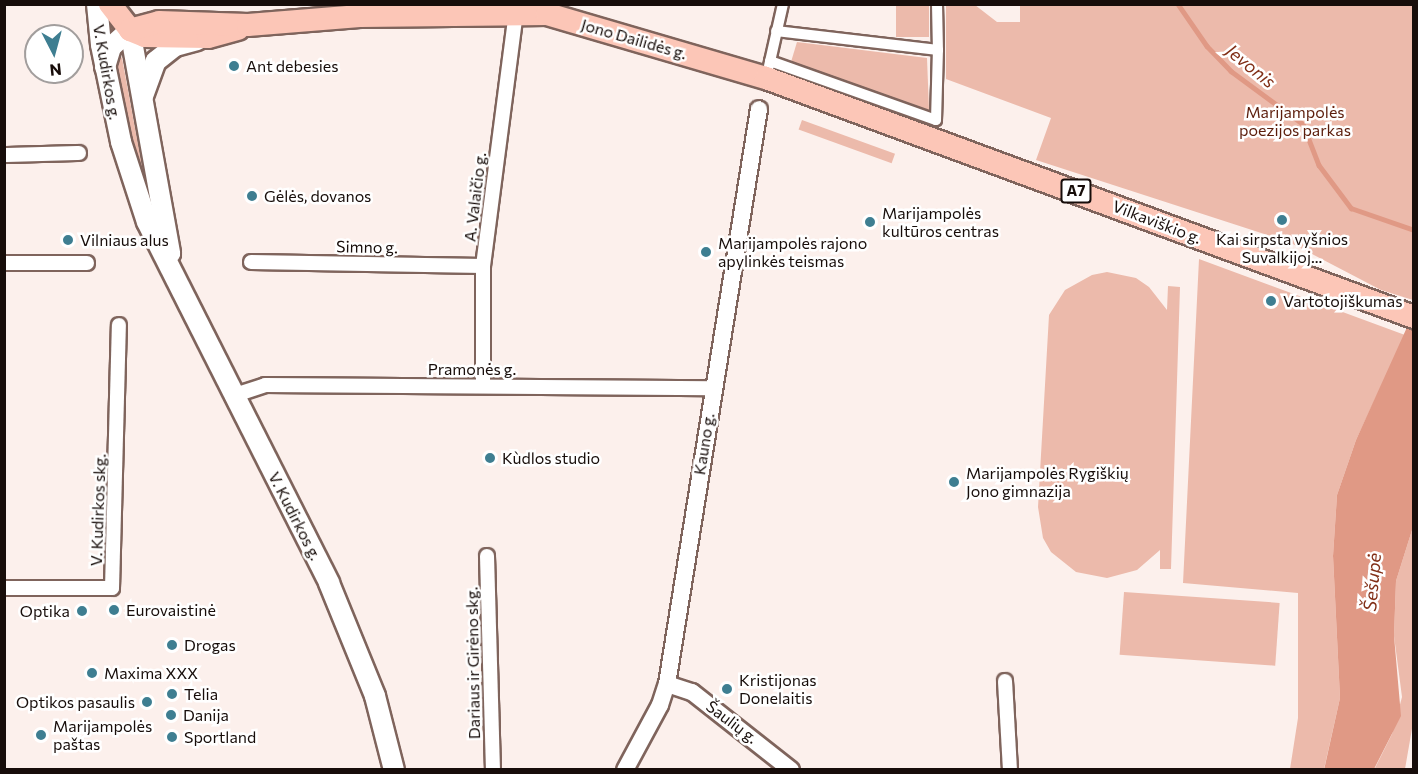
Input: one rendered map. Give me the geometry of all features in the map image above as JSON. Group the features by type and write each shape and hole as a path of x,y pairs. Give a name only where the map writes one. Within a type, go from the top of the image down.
{"highway":[{"path":"110,4 130,30"},
{"path":"129,4 130,30"},
{"path":"164,4 207,29"},
{"name":"Jono Dailidės g.","path":"207,29 360,16 547,14 768,68"},
{"path":"130,30 159,22 207,29"},
{"name":"Vilkaviškio g.","path":"768,68 1413,317"}],"main road":[{"name":"V. Kudirkos g.","path":"97,4 105,67 134,186 147,222 232,396 329,583 375,696 394,770"},
{"path":"142,99 156,61 175,46 207,29"},
{"name":"V. Kudirkos g.","path":"130,30 173,272"},
{"path":"105,67 111,48 130,30"}],"street":[{"path":"783,4 768,68 936,120 937,4"},
{"name":"A. Valaičio g.","path":"483,386 483,266 516,13"},
{"path":"776,31 938,50"},
{"name":"Kauno g.","path":"625,770 660,705 667,684 759,109"},
{"path":"4,155 79,153"},
{"name":"Simno g.","path":"251,262 483,266"},
{"path":"4,263 87,263"},
{"name":"V. Kudirkos skg.","path":"4,588 112,588 119,325"},
{"name":"Pramonės g.","path":"232,396 265,385 713,388"},
{"name":"Dariaus ir Girėno skg.","path":"487,556 493,770"},
{"path":"1005,681 1010,770"},
{"name":"Šaulių g.","path":"667,684 692,692 791,770"}],"green space":[{"name":"Marijampolės poezijos parkas","path":"1020,4 1413,5 1413,300 1381,290 1289,242 1036,160 1051,118 946,79 946,5 975,5 997,22 1020,22"},
{"path":"896,5 929,5 929,37 896,37"},
{"path":"797,42 927,58 929,110 791,62"},
{"path":"119,55 122,58 143,171 139,171 136,161 115,57"},
{"path":"802,120 895,154 892,163 799,129"},
{"path":"1199,259 1405,335 1356,440 1337,495 1333,556 1340,698 1324,769 1290,769 1298,718 1298,593 1183,583"},
{"path":"1107,272 1136,278 1149,287 1167,310 1168,286 1180,287 1171,569 1160,569 1160,550 1137,570 1107,578 1076,572 1051,552 1043,538 1038,507 1049,315 1065,290 1092,275"},
{"path":"1413,527 1413,723 1405,769 1374,770 1392,734 1402,697 1394,636 1396,581"},
{"path":"1124,592 1280,603 1275,666 1120,655"}],"water":[{"name":"Šešupė","path":"1413,314 1413,527 1396,581 1394,636 1401,716 1374,769 1324,770 1340,698 1333,556 1337,495 1356,440"}],"waterway":[{"name":"Jevonis","path":"1178,4 1207,46 1231,71 1303,124 1319,165 1351,208 1414,230"}],"place":[{"name":"Ant debesies","path":"234,66"},
{"name":"Gėlės, dovanos","path":"252,196"},
{"name":"Kai sirpsta vyšnios Suvalkijoj...","path":"1282,220"},
{"name":"Marijampolės kultūros centras","path":"870,222"},
{"name":"Vilniaus alus","path":"68,240"},
{"name":"Marijampolės rajono apylinkės teismas","path":"706,252"},
{"name":"Vartotojiškumas","path":"1271,301"},
{"name":"Kùdlos studio","path":"490,458"},
{"name":"Marijampolės Rygiškių Jono gimnazija","path":"954,482"},
{"name":"Eurovaistinė","path":"114,610"},
{"name":"Optika","path":"82,611"},
{"name":"Drogas","path":"172,645"},
{"name":"Maxima XXX","path":"92,673"},
{"name":"Kristijonas Donelaitis","path":"727,689"},
{"name":"Telia","path":"172,694"},
{"name":"Optikos pasaulis","path":"147,702"},
{"name":"Danija","path":"171,715"},
{"name":"Marijampolės paštas","path":"41,735"},
{"name":"Sportland","path":"172,737"}]}
